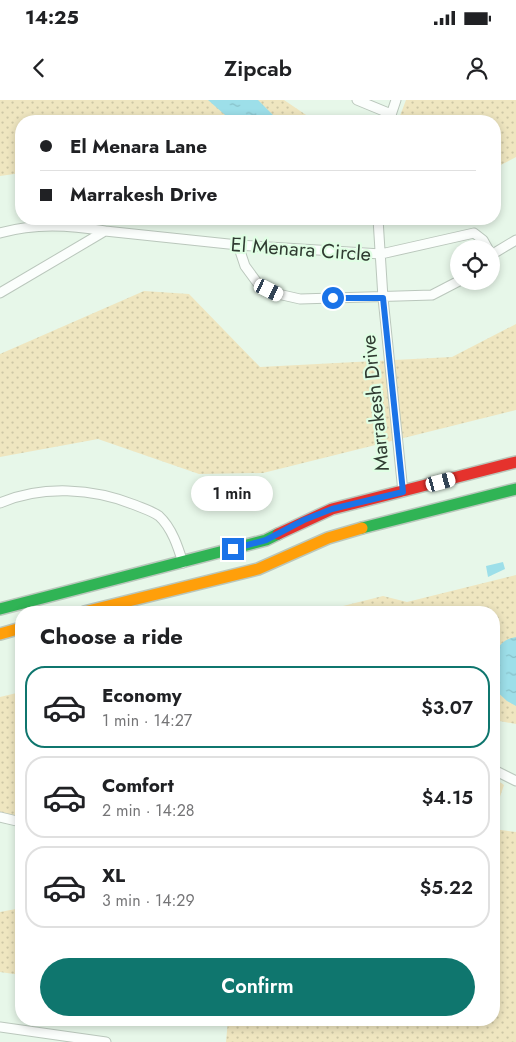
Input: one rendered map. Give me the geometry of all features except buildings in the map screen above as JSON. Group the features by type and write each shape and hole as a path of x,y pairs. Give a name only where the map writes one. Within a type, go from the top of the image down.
{"street":[{"path":"357,100 384,115"},
{"path":"391,115 396,100"},
{"name":"El Menara Circle","path":"0,233 19,228 68,225 105,231 238,245 381,254 474,233 483,240"},
{"name":"Marrakesh Drive","path":"0,609 184,563 266,540 304,520 332,509 403,492 383,298 379,225"},
{"path":"0,293 105,231"},
{"path":"500,249 516,240"},
{"path":"238,245 245,266 260,285 278,294 300,299 383,298 432,295 450,286"},
{"path":"403,492 516,462"},
{"path":"108,606 277,564 314,543 339,534 516,489"},
{"path":"0,503 28,495 54,492 84,491 116,497 157,515 176,542 184,563"},
{"path":"0,634 15,630"},
{"path":"500,773 516,781"},
{"path":"0,817 15,821"},
{"path":"0,1027 106,1042"}],"shaded area":[{"path":"0,100 284,100 306,115 15,115 15,174 0,176"},
{"path":"406,100 516,100 516,157 501,165 501,115 400,115"},
{"path":"144,291 189,294 260,367 452,357 516,324 516,410 263,473 199,474 98,439 0,457 0,354"},
{"path":"516,575 516,724 500,721 500,606 343,606 383,596 407,602"},
{"path":"15,693 15,817 0,814 0,697"},
{"path":"500,782 504,785 500,797"},
{"path":"500,830 516,832 516,1042 226,1042 227,1026 500,1026"},
{"path":"15,909 15,974 0,972 0,912"}],"water":[{"path":"208,100 258,100 273,115 225,115"},
{"path":"503,562 505,569 488,577 486,566"},
{"path":"516,637 516,706 500,695 500,646 507,640"}],"traffic: fast":[{"path":"362,528 516,489"},
{"path":"0,609 266,540 278,534"}],"traffic: slow":[{"path":"108,606 258,569 328,538 362,528"},
{"path":"0,634 15,630"}],"traffic: jam":[{"path":"278,534 332,509 516,462"}],"route":[{"path":"233,549 266,540 304,520 332,509 403,492 383,298 333,298"}]}
